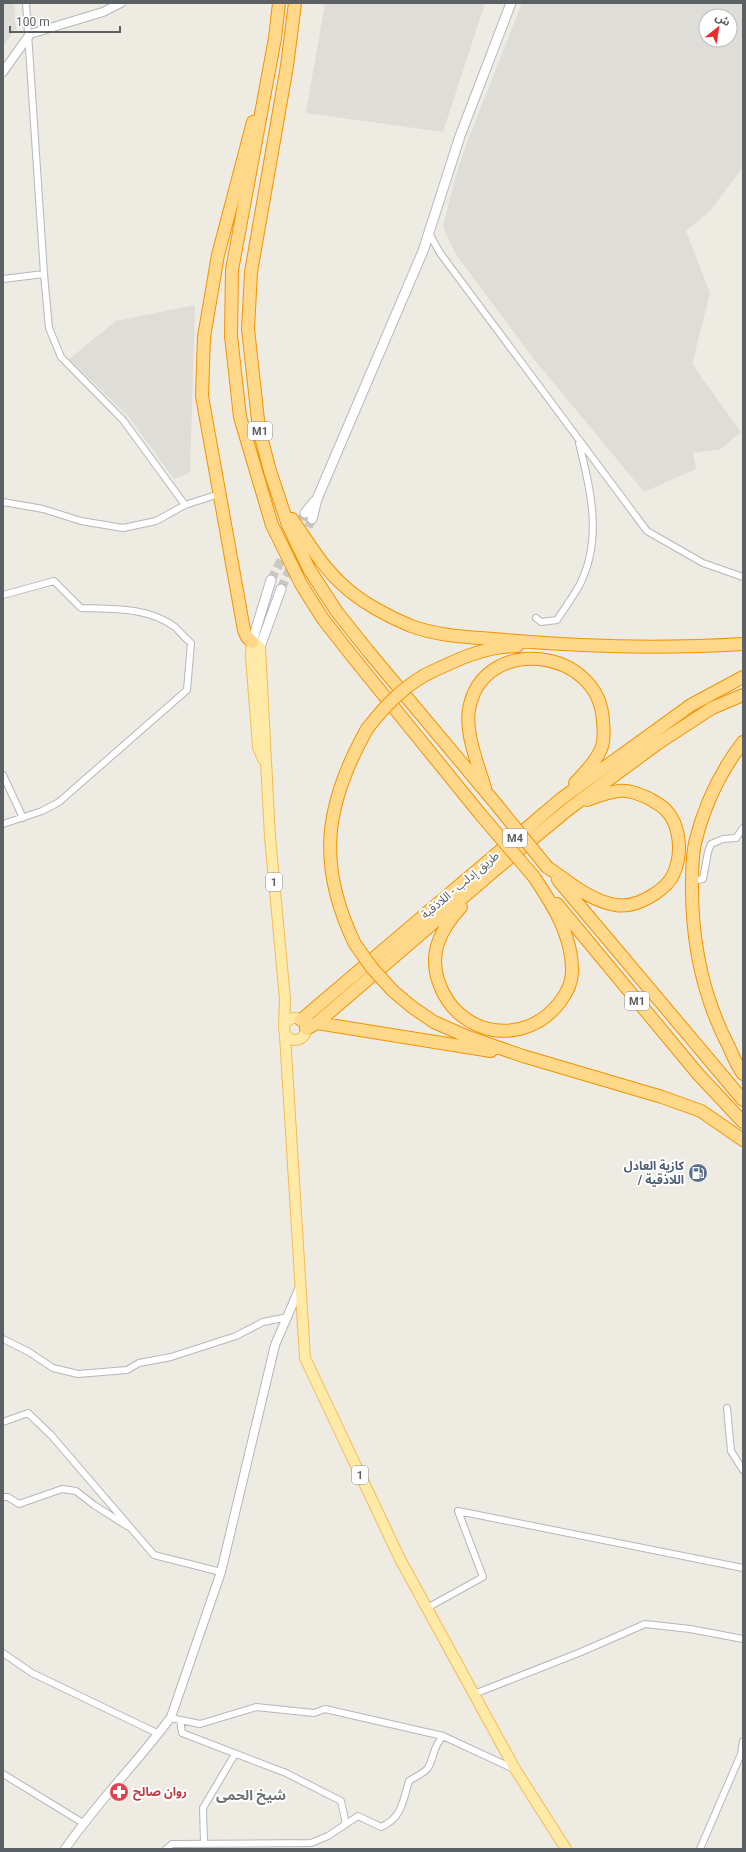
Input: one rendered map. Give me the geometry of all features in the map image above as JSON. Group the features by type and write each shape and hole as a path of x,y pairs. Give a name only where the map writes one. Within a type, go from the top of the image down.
{"highway":[{"name":"M1","path":"279,3 275,38 232,270 231,336 240,417 272,525 301,584 323,618 347,650 481,815 698,1074 743,1122"},
{"name":"M1","path":"295,3 287,66 251,272 248,329 259,429 270,471 283,505 288,525 309,569 337,612 743,1100"},
{"path":"256,644 247,637 244,630 202,396 204,337 218,255 275,38"},
{"path":"283,505 315,553 344,586 379,611 412,626 437,633 566,645"},
{"path":"743,644 661,647 566,645 513,646 489,650 464,657 425,675 394,697 367,728 352,756 341,784 334,808 330,838 330,866 336,898 355,944 372,968 393,991 412,1007 434,1022 468,1037 523,1056 662,1097 701,1111 743,1140"},
{"path":"487,793 474,752 469,728 469,709 477,688 488,674 504,664 523,659 541,658 558,662 576,672 587,682 598,698 603,714 604,732 601,749 594,761 561,799"},
{"name":"طريق إدلب - اللاذقية","path":"301,1027 561,799 691,705 743,677"},
{"name":"طريق إدلب - اللاذقية","path":"301,1027 317,1023 494,870 570,808 657,744 712,708 743,695"},
{"path":"743,742 728,761 714,788 703,816 695,844 692,881 694,935 700,968 721,1032 743,1074"},
{"path":"547,866 599,900 617,905 635,904 648,899 663,888 674,874 679,854 680,839 674,822 666,810 657,803 638,793 620,791 602,794 570,808"},
{"path":"494,870 443,929 435,951 435,966 443,996 458,1014 475,1025 495,1031 516,1031 535,1024 552,1012 565,995 572,974 571,950 563,927 547,896 534,877"},
{"path":"317,1023 523,1056"}],"main road":[{"path":"308,516 317,499 423,251 460,136 510,3"},
{"path":"256,644 271,580"},
{"path":"256,644 281,589"},
{"name":"1","path":"256,644 251,656 258,747 265,765 285,999 284,1031 288,1061 305,1358 400,1559 514,1769 566,1849"},
{"name":"1","path":"285,999 301,1027"},
{"path":"288,1020 301,1027 293,1041 284,1031 288,1020"},
{"path":"288,1061 301,1027"}],"street":[{"path":"26,3 30,34 44,274 49,328 61,357 123,420 185,505"},
{"path":"3,72 30,34 103,12 121,3"},
{"path":"429,233 440,253 646,531 703,563 743,577"},
{"path":"3,279 44,274"},
{"path":"536,618 541,622 557,620 579,586 588,564 594,533 590,485 579,440"},
{"path":"3,502 43,509 81,521 123,528 156,521 185,505 219,494"},
{"path":"3,595 54,581 81,608 133,610 157,617 174,627 191,643 187,690 60,802 23,818 3,824"},
{"path":"3,775 23,818"},
{"path":"692,881 703,879 711,844 723,839 736,838 743,828"},
{"path":"65,1849 83,1823 171,1718 221,1572 275,1345 300,1287"},
{"path":"3,1339 28,1352 53,1368 78,1374 127,1370 139,1363 171,1357 236,1336 263,1322 288,1317"},
{"path":"727,1408 731,1451 743,1470"},
{"path":"3,1422 28,1413 51,1435 154,1555 221,1572"},
{"path":"3,1497 19,1504 62,1489 76,1491 94,1505 134,1530"},
{"path":"427,1608 482,1577 458,1511 743,1568"},
{"path":"474,1694 581,1652 645,1624 690,1629 743,1639"},
{"path":"3,1653 32,1674 159,1734"},
{"path":"171,1718 200,1724 256,1706 314,1713 324,1709 443,1736 514,1769"},
{"path":"180,1720 182,1733 286,1773 341,1801 346,1824"},
{"path":"168,1849 172,1844 312,1843 328,1836 358,1816 381,1827 388,1824 397,1816 409,1781 427,1769 436,1744 443,1736"},
{"path":"700,1849 741,1754 743,1741"},
{"path":"204,1843 203,1808 236,1754"},
{"path":"3,1774 83,1823"}],"shaded area":[{"path":"3,3 14,3 16,28 3,47"},
{"path":"325,3 485,3 443,132 306,113"},
{"path":"522,3 743,3 743,167 710,211 686,231 710,293 692,364 741,432 721,449 693,453 696,469 644,492 532,357 455,253 443,227 455,178 466,145"},
{"path":"195,305 190,473 174,479 128,416 69,359 116,321"}],"tunnel":[{"path":"271,580 305,513"},
{"path":"281,589 312,519"}],"place":[{"name":"كازية العادل / اللاذقية","path":"698,1173"},
{"name":"روان صالح","path":"119,1792"}],"district":[{"name":"شيخ الحمى","path":"251,1795"}]}
